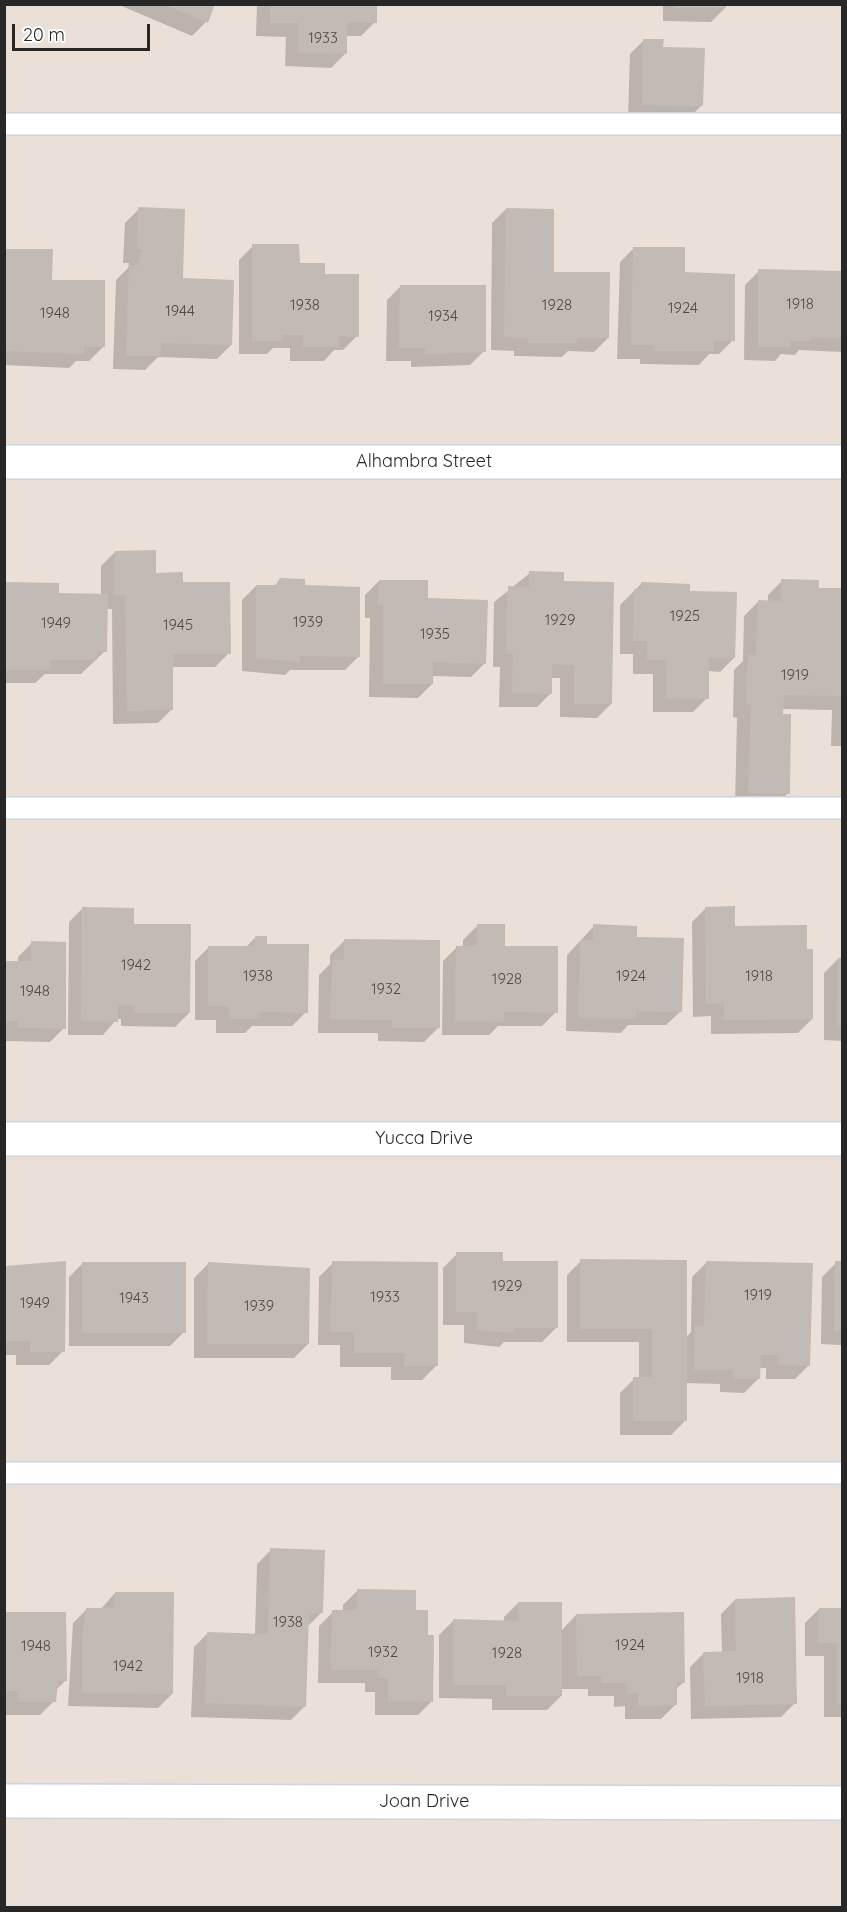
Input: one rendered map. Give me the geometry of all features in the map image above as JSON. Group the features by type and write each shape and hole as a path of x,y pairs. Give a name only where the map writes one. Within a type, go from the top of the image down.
{"street":[{"name":"Alhambra Street","path":"4,462 843,462"},
{"name":"Yucca Drive","path":"4,1140 843,1138"},
{"name":"Joan Drive","path":"4,1802 843,1803"}],"lane":[{"path":"4,124 843,124"},
{"path":"4,808 843,808"},
{"path":"4,1473 843,1473"}],"building":[{"path":"164,4 215,4 208,23"},
{"path":"270,4 377,4 377,23 347,22 347,54 299,53 299,23 270,23"},
{"path":"676,4 726,4 726,8 676,8"},
{"path":"643,39 664,39 663,47 705,48 703,106 642,105"},
{"path":"138,207 185,209 183,278 234,280 232,345 161,343 160,356 126,356 129,265 138,265 142,249 137,249"},
{"path":"506,208 554,209 554,272 610,272 609,338 577,338 577,343 528,343 528,338 504,337"},
{"path":"252,244 299,244 300,263 325,263 325,274 359,274 359,337 339,336 339,347 303,347 303,335 283,335 283,341 252,341"},
{"path":"633,247 685,247 685,272 735,274 735,341 714,341 714,351 654,351 654,345 631,345"},
{"path":"4,249 53,249 52,280 105,280 105,347 84,347 84,354 4,351"},
{"path":"758,269 842,271 842,338 811,337 810,341 790,341 790,347 758,347"},
{"path":"400,285 486,285 486,352 425,354 425,348 399,348"},
{"path":"156,550 156,573 183,572 183,582 230,582 231,654 173,654 173,710 127,711 125,595 115,595 115,551"},
{"path":"529,571 564,572 564,581 614,582 612,704 574,704 574,665 552,664 552,694 512,693 513,654 506,654 508,586 529,587"},
{"path":"280,578 305,579 305,585 360,587 360,657 300,656 300,662 256,658 256,585 276,585"},
{"path":"781,579 819,580 819,588 842,588 842,696 784,695 783,714 791,714 790,794 748,793 751,704 746,704 748,655 756,655 758,600 781,601"},
{"path":"379,580 428,580 428,598 488,600 486,664 433,662 433,684 383,684 383,605 378,605"},
{"path":"5,582 59,583 59,593 108,594 107,652 98,652 97,660 51,660 50,670 5,670"},
{"path":"641,582 690,584 690,591 737,592 735,658 709,658 709,699 666,698 667,660 647,660 647,641 633,641 634,589 641,589"},
{"path":"735,906 735,926 807,925 807,949 813,949 813,1019 724,1020 724,1003 706,1004 705,907"},
{"path":"82,907 134,908 134,924 191,924 190,1013 134,1013 134,1006 118,1005 118,1022 81,1021"},
{"path":"477,924 505,924 505,946 558,946 558,1013 504,1012 504,1022 455,1021 456,946 477,946"},
{"path":"593,924 637,926 637,937 684,938 682,1012 636,1011 636,1019 579,1018 580,940 593,940"},
{"path":"255,936 267,936 267,944 309,944 308,1013 260,1012 260,1019 229,1019 229,1006 208,1006 208,946 255,946"},
{"path":"344,939 440,940 440,1028 392,1028 392,1020 331,1019 332,960 344,960"},
{"path":"31,941 66,942 66,1029 18,1028 18,1021 4,1021 4,961 31,961"},
{"path":"838,958 842,958 842,1027 837,1027"},
{"path":"456,1252 503,1252 503,1261 558,1261 558,1328 514,1328 514,1333 477,1330 477,1312 456,1312"},
{"path":"580,1259 687,1260 687,1421 633,1421 633,1377 652,1377 652,1329 580,1329"},
{"path":"66,1261 65,1352 30,1352 30,1341 5,1341 5,1266"},
{"path":"332,1261 438,1262 438,1366 404,1366 405,1353 354,1353 354,1332 331,1332"},
{"path":"706,1261 813,1263 810,1366 779,1365 779,1355 761,1355 760,1379 733,1379 733,1370 694,1370 695,1326 704,1326"},
{"path":"835,1261 842,1261 842,1331 834,1331"},
{"path":"82,1262 186,1262 186,1333 82,1333"},
{"path":"208,1262 310,1268 309,1344 207,1344"},
{"path":"270,1548 325,1550 323,1613 309,1613 306,1707 205,1703 207,1632 268,1634"},
{"path":"357,1589 416,1590 416,1610 428,1610 428,1635 434,1635 433,1702 388,1701 388,1678 378,1678 378,1670 331,1670 332,1610 357,1610"},
{"path":"115,1592 174,1592 173,1694 82,1693 82,1639 86,1608 115,1608"},
{"path":"795,1597 797,1704 705,1706 703,1652 736,1651 735,1599"},
{"path":"518,1602 562,1602 562,1696 506,1696 506,1685 453,1685 453,1619 518,1621"},
{"path":"819,1608 842,1608 842,1704 837,1704 837,1643 819,1643"},
{"path":"4,1612 66,1612 67,1681 58,1681 56,1702 18,1702 18,1691 5,1691"},
{"path":"684,1612 685,1683 677,1683 677,1705 638,1706 638,1693 627,1694 627,1683 601,1683 601,1676 577,1676 576,1614"}]}
